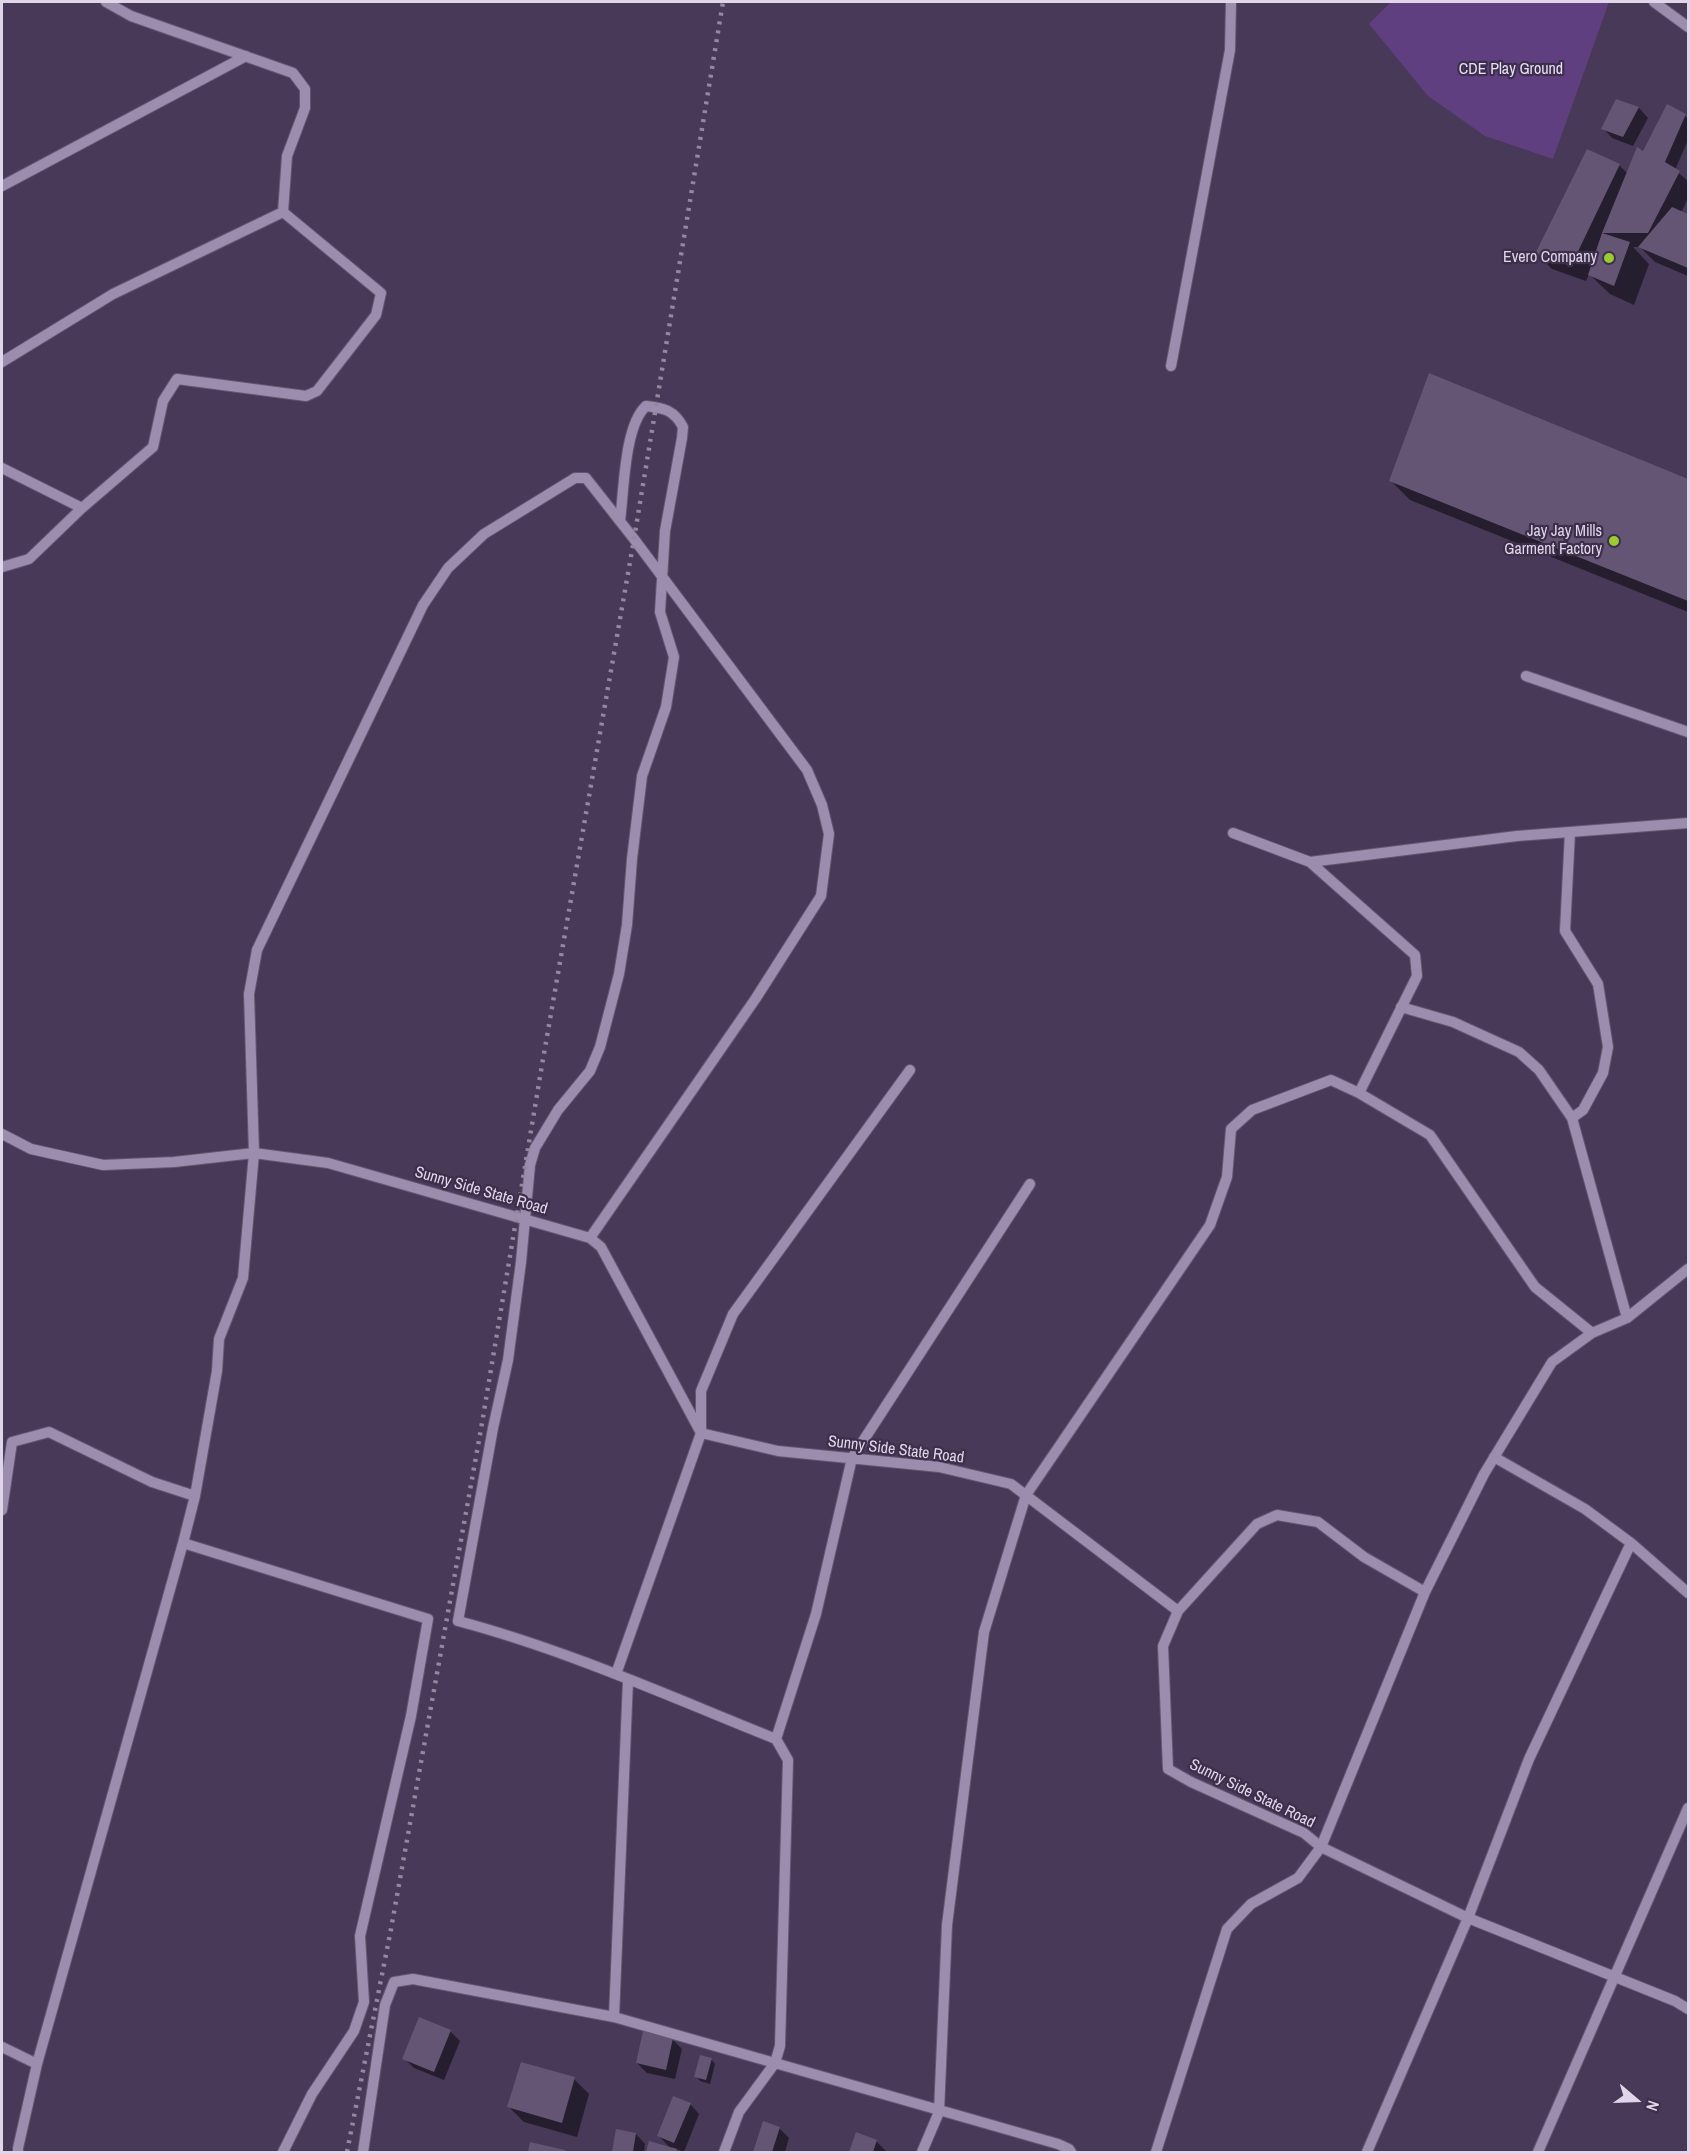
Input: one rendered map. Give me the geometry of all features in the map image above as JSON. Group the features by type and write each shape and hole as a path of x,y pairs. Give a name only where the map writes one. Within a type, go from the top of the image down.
{"street":[{"path":"106,2 131,16 293,73 305,89 305,108 287,156 283,212"},
{"path":"1171,366 1230,50 1231,2"},
{"path":"1654,2 1689,27"},
{"path":"2,186 246,56"},
{"path":"2,363 113,294 283,212"},
{"path":"2,567 29,559 82,508 153,447 163,401 177,379 306,396 317,391 376,315 381,293 283,212"},
{"path":"620,520 625,483 624,469 639,411 646,406 665,408 677,416 683,427 665,531 661,575 660,612 674,657 666,707 642,776 627,925 619,974 600,1047 590,1071 558,1110 535,1148 530,1166 521,1262 508,1359 458,1621 495,1631 616,1674 776,1738 789,1760 780,2046 775,2062 739,2112 724,2152"},
{"path":"2,468 82,508"},
{"path":"18,2152 37,2064 195,1496 217,1371 219,1339 243,1278 254,1153 249,994 257,950 423,605 448,568 484,534 575,478 586,478 620,520 807,770 822,804 829,834 821,896 756,998 590,1238 601,1247 701,1434"},
{"path":"1526,676 1689,732"},
{"path":"1310,862 1517,836 1689,823"},
{"path":"1570,832 1565,931 1598,984 1608,1047 1603,1073 1583,1110 1572,1118"},
{"path":"1233,833 1310,862 1415,955 1417,976 1359,1093"},
{"path":"1401,1007 1453,1022 1519,1052 1539,1070 1572,1118 1627,1318"},
{"path":"616,1674 701,1434 701,1390 733,1314 910,1070"},
{"path":"922,2152 939,2112 947,1925 984,1632 1026,1494 1210,1225 1227,1176 1232,1128 1252,1110 1331,1080 1359,1093 1430,1135 1535,1287 1592,1333"},
{"name":"Sunny Side State Road","path":"2,1134 31,1149 103,1165 174,1162 254,1153 328,1163 590,1238"},
{"path":"776,1738 816,1614 852,1458 1030,1184"},
{"path":"1156,2152 1227,1929 1251,1904 1298,1878 1321,1847 1425,1592 1484,1474 1551,1362 1592,1333 1627,1318 1689,1269"},
{"path":"2,1510 12,1442 49,1432 152,1482 195,1496"},
{"name":"Sunny Side State Road","path":"701,1434 778,1451 939,1467 1011,1484 1178,1611 1163,1646 1168,1769 1191,1782 1304,1833 1321,1847 1468,1918 1676,2001 1689,2009"},
{"path":"1494,1457 1585,1509 1631,1543 1689,1593"},
{"path":"1178,1611 1257,1524 1277,1515 1318,1522 1364,1557 1425,1592"},
{"path":"183,1543 428,1619 411,1716 360,1936 364,2002 354,2031 312,2094 283,2152"},
{"path":"1367,2152 1468,1918 1528,1760 1631,1543"},
{"path":"614,2017 628,1680"},
{"path":"1538,2152 1689,1808"},
{"path":"363,2152 385,2005 394,1982 413,1979 614,2017 1058,2145 1071,2152"},
{"path":"364,2002 385,2005"},
{"path":"2,2047 37,2064"}],"green space":[{"name":"CDE Play Ground","path":"1391,2 1609,2 1553,159 1485,136 1428,96 1369,24"}],"building":[{"path":"1616,99 1639,107 1623,137 1601,129"},
{"path":"1667,104 1686,114 1665,162 1680,171 1648,233 1602,233 1637,147 1643,151"},
{"path":"1587,149 1620,164 1571,266 1535,254"},
{"path":"1672,207 1688,214 1688,268 1638,247"},
{"name":"Evero Company","path":"1602,233 1630,242 1614,286 1588,275"},
{"name":"Jay Jay Mills Garment Factory","path":"1429,373 1688,479 1688,601 1389,481"},
{"path":"419,2017 451,2030 434,2072 402,2059"},
{"path":"643,2031 673,2038 666,2070 636,2063"},
{"path":"700,2055 712,2058 706,2080 694,2077"},
{"path":"521,2062 575,2077 562,2123 507,2107"},
{"path":"673,2096 691,2103 674,2143 657,2136"},
{"path":"763,2121 780,2127 772,2152 753,2152"},
{"path":"616,2129 636,2133 633,2152 612,2152"},
{"path":"856,2132 877,2140 873,2152 849,2152"},
{"path":"649,2141 677,2149 676,2152 646,2152"},
{"path":"530,2142 565,2150 565,2152 528,2152"}],"railway":[{"path":"347,2152 391,1929 481,1429 634,539 723,2"}],"place":[{"name":"Evero Company","path":"1609,258"},
{"name":"Jay Jay Mills Garment Factory","path":"1614,541"}]}
